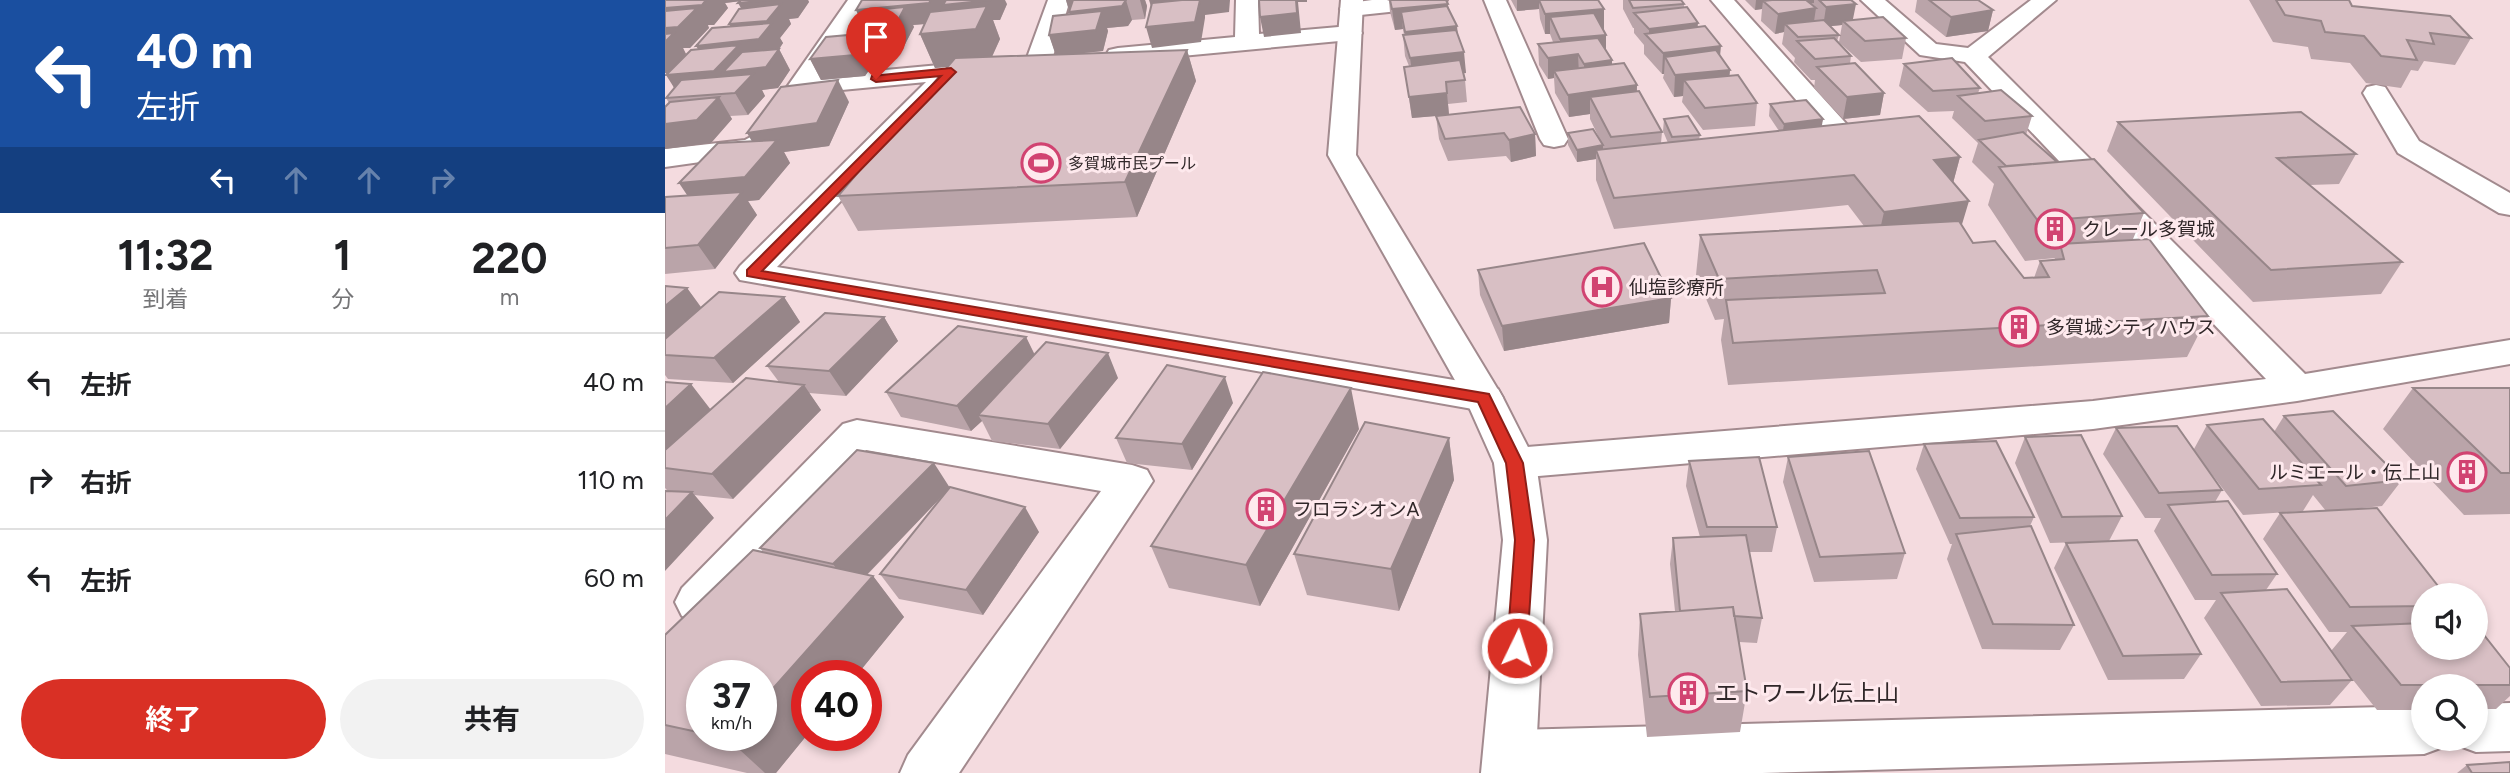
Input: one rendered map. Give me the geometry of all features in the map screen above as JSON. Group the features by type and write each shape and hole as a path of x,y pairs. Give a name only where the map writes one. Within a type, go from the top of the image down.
{"street":[{"path":"665,158 754,147 802,86 859,0"},
{"path":"1013,65 1059,0"},
{"path":"1247,0 1247,43"},
{"path":"1094,58 1247,43 1351,14 1436,0"},
{"path":"1495,0 1554,139"},
{"path":"1723,0 1842,136"},
{"path":"1872,0 1929,50 1973,56 2297,388"},
{"path":"1973,56 2045,0"},
{"path":"1351,14 1342,155 1484,397 1515,463 1525,540 1509,764 2411,730"},
{"path":"802,86 1066,60"},
{"path":"951,72 751,273 1484,397"},
{"path":"2376,93 2408,147 2510,206"},
{"path":"1515,463 2093,415 2297,388 2510,352"},
{"path":"699,602 857,435 1132,481 927,773"},
{"path":"2488,728 2510,727"}],"building":[{"path":"665,0 706,0 702,5 665,8"},
{"path":"741,0 771,0 738,3"},
{"path":"862,0 931,0 929,3 856,10"},
{"path":"946,0 991,0 943,5"},
{"path":"1073,0 1126,0 1122,6 1069,12"},
{"path":"1200,0 1195,22 1146,27 1152,3"},
{"path":"1259,0 1296,0 1297,13 1260,17"},
{"path":"1390,0 1446,0 1448,4 1392,9"},
{"path":"1539,0 1598,0 1604,9 1545,14"},
{"path":"1629,0 1681,0 1684,4 1633,8"},
{"path":"1806,0 1816,8 1778,14 1763,1"},
{"path":"1819,0 1851,0 1856,4 1826,7"},
{"path":"1929,0 1978,0 1993,10 1951,17"},
{"path":"2276,0 2349,0 2352,6 2450,16 2471,38 2430,33 2434,44 2407,40 2417,60 2381,56 2364,36 2325,32 2321,21 2285,15"},
{"path":"781,4 767,21 729,24 739,9"},
{"path":"987,6 976,29 920,34 930,12"},
{"path":"1447,6 1457,26 1405,32 1401,12"},
{"path":"905,7 895,26 849,31 862,11"},
{"path":"1687,7 1698,23 1649,29 1634,13"},
{"path":"697,8 678,27 665,28 665,11"},
{"path":"1102,11 1096,30 1049,35 1053,16"},
{"path":"1594,13 1606,35 1560,39 1550,17"},
{"path":"1883,17 1906,38 1865,41 1843,21"},
{"path":"1824,20 1839,35 1798,37 1785,24"},
{"path":"772,23 759,39 696,46 712,28"},
{"path":"1705,26 1721,46 1663,53 1645,34"},
{"path":"1456,30 1464,52 1410,58 1403,35"},
{"path":"674,33 665,42 665,34"},
{"path":"871,33 855,55 810,59 826,37"},
{"path":"1598,38 1612,60 1584,64 1578,54 1548,58 1538,44"},
{"path":"1834,38 1851,56 1815,59 1797,41"},
{"path":"739,45 714,71 666,75 691,50"},
{"path":"779,49 766,67 723,72 742,52"},
{"path":"1187,50 1125,182 838,196 955,58"},
{"path":"1716,50 1730,70 1675,75 1665,57"},
{"path":"1952,58 1980,88 1933,91 1904,64"},
{"path":"1460,60 1465,80 1446,82 1447,93 1409,97 1404,67"},
{"path":"1624,63 1637,85 1568,95 1554,71"},
{"path":"1855,63 1884,93 1847,97 1817,67"},
{"path":"753,74 735,93 666,98 681,80"},
{"path":"1738,75 1757,103 1705,108 1684,80"},
{"path":"838,80 817,123 747,133 781,87"},
{"path":"2001,90 2032,116 1985,121 1958,96"},
{"path":"1639,91 1662,132 1611,137 1590,97"},
{"path":"719,97 697,120 665,124 665,107 670,102"},
{"path":"1806,100 1823,119 1784,124 1770,104"},
{"path":"1520,107 1535,134 1509,140 1504,133 1445,139 1436,116"},
{"path":"2301,112 2356,154 2277,158 2402,262 2271,270 2118,122"},
{"path":"1688,116 1700,135 1672,137 1664,119"},
{"path":"1919,116 1960,157 1934,160 1969,201 1884,212 1854,175 1614,198 1596,150"},
{"path":"1593,129 1603,145 1577,150 1568,133"},
{"path":"2023,132 2057,162 2006,166 1979,140"},
{"path":"777,140 745,177 679,183 718,143"},
{"path":"2094,159 2144,213 2038,221 1999,167"},
{"path":"742,192 698,245 665,248 665,197"},
{"path":"1959,221 1973,243 1995,241 2024,278 2049,277 2040,261 2064,259 2060,244 2149,239 2208,316 1733,343 1726,300 1885,293 1877,270 1719,279 1700,235"},
{"path":"1644,243 1671,298 1502,326 1478,270"},
{"path":"665,286 687,288 665,306"},
{"path":"719,292 784,297 714,358 665,355 665,339"},
{"path":"825,313 884,317 829,371 767,366"},
{"path":"958,326 1026,337 957,406 886,392"},
{"path":"1046,342 1108,353 1048,424 978,415"},
{"path":"1167,365 1225,377 1182,444 1116,438"},
{"path":"1263,372 1351,388 1246,565 1151,546"},
{"path":"746,378 804,385 712,474 665,468 665,450"},
{"path":"665,382 691,384 665,408"},
{"path":"2413,388 2510,388 2510,473 2501,473"},
{"path":"2333,411 2402,480 2346,486 2284,416"},
{"path":"2263,419 2321,485 2259,489 2207,425"},
{"path":"1365,422 1449,438 1391,569 1294,554"},
{"path":"2177,426 2222,490 2159,493 2116,428"},
{"path":"2081,435 2122,516 2062,517 2025,437"},
{"path":"1996,441 2034,517 1960,518 1924,444"},
{"path":"857,450 934,463 833,564 760,548"},
{"path":"1869,451 1905,553 1820,557 1788,457"},
{"path":"1759,457 1777,527 1707,527 1689,461"},
{"path":"950,487 1025,507 966,590 880,574"},
{"path":"665,491 692,492 665,520"},
{"path":"2228,501 2277,574 2212,575 2168,505"},
{"path":"2377,508 2436,583 2411,583 2411,606 2350,607 2280,513"},
{"path":"2031,526 2074,625 1993,624 1956,534"},
{"path":"1746,535 1762,618 1734,616 1733,607 1680,611 1673,538"},
{"path":"2137,540 2201,654 2123,656 2066,543"},
{"path":"753,550 873,576 798,660 791,660 791,668 777,684 777,660 686,660 686,730 665,725 665,635"},
{"path":"2287,589 2352,680 2281,682 2221,593"},
{"path":"1733,607 1747,691 1650,697 1640,614"},
{"path":"2411,624 2411,660 2488,660 2488,640 2510,668 2510,685 2488,685 2488,674 2411,674 2411,685 2401,685 2352,626"},
{"path":"2510,762 2510,773 2472,773 2467,765"}],"place":[{"name":"多賀城市民プール","path":"1041,163"},
{"name":"クレール多賀城","path":"2055,229"},
{"name":"仙塩診療所","path":"1602,287"},
{"name":"多賀城シティハウス","path":"2019,327"},
{"name":"ルミエール・伝上山","path":"2467,472"},
{"name":"フロラシオンA","path":"1266,509"},
{"name":"エトワール伝上山","path":"1688,693"}],"route":[{"path":"876,79 951,72 751,273 1484,397 1515,463 1525,540 1517,648"}]}
